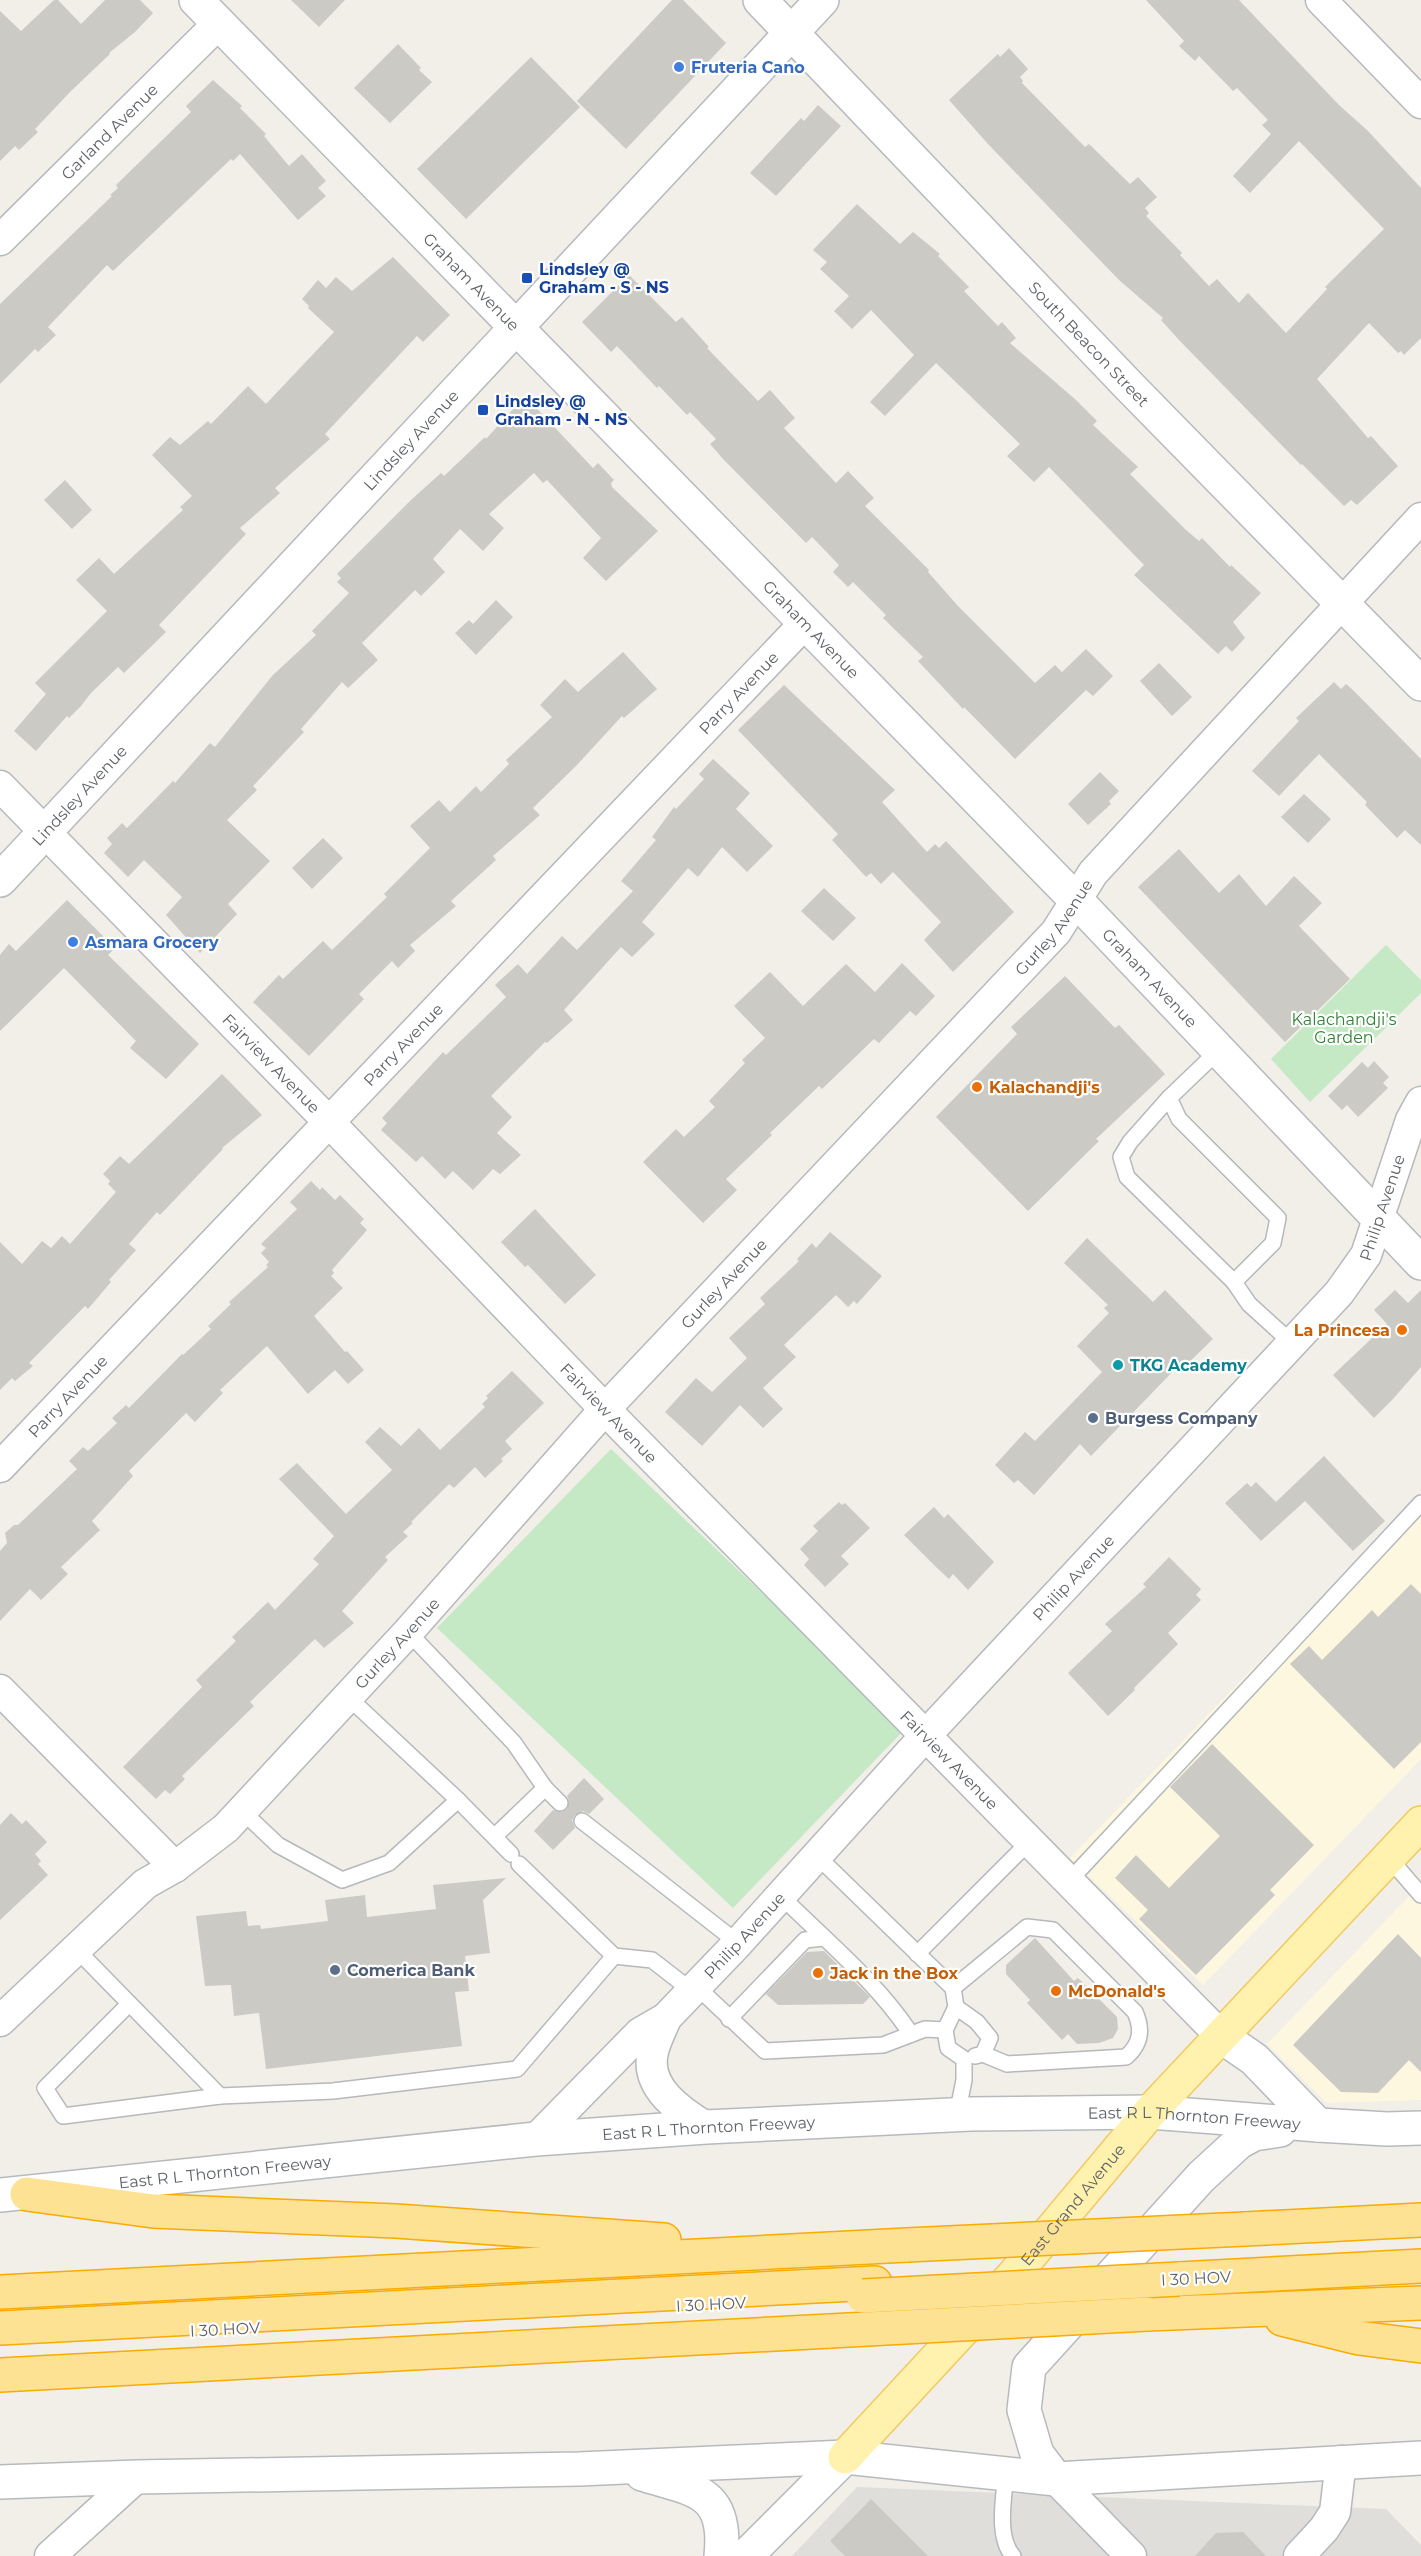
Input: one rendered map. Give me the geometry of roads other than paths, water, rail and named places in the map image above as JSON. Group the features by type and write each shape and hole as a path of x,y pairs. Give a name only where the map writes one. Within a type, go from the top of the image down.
{"highway":[{"path":"13,2194 153,2211 396,2221 809,2250"},
{"path":"0,2292 1421,2220"},
{"name":"I 30 HOV","path":"1185,2273 1421,2254"},
{"name":"I 30 HOV","path":"0,2328 1185,2273 1421,2266"},
{"name":"I 30 HOV","path":"0,2341 869,2289"},
{"path":"0,2375 1147,2314 1421,2304"},
{"path":"1243,2310 1359,2338 1421,2346"}],"main road":[{"name":"East Grand Avenue","path":"845,2457 1012,2277 1150,2112 1421,1823"}],"street":[{"name":"South Beacon Street","path":"760,0 1341,604 1421,684"},
{"name":"Lindsley Avenue","path":"0,880 822,0"},
{"path":"1321,0 1421,103"},
{"name":"Garland Avenue","path":"0,240 208,11"},
{"name":"Graham Avenue","path":"208,11 515,327 806,621 1076,900 1421,1263"},
{"name":"Gurley Avenue","path":"0,2021 145,1884 175,1867 226,1828 408,1632 605,1409 1056,932 1093,873 1421,518"},
{"name":"Parry Avenue","path":"0,1467 806,621"},
{"name":"Fairview Avenue","path":"0,786 328,1121 605,1409 1222,2037"},
{"name":"Philip Avenue","path":"536,2139 640,2033 666,2018 738,1943 926,1735 1340,1293 1366,1255 1378,1216 1414,1138 1421,1102"},
{"path":"0,1690 175,1867"},
{"name":"Philip Avenue","path":"666,2018 652,2053 652,2066 659,2088 679,2111 706,2127"},
{"path":"1222,2037 1254,2059 1318,2125"},
{"name":"East R L Thornton Freeway","path":"13,2194 536,2139 706,2127 957,2115 1150,2112 1318,2125 1387,2129 1421,2128"},
{"path":"1128,2555 1056,2479 1037,2454 1024,2410 1029,2367 1201,2177 1239,2142 1254,2134 1318,2125"},
{"path":"0,2482 620,2467 845,2457 1056,2479 1421,2458"},
{"name":"East Grand Avenue","path":"746,2556 845,2457"},
{"path":"1299,2556 1324,2529 1335,2512 1341,2461"},
{"path":"620,2467 698,2492 711,2502 720,2517 723,2541 721,2556"},
{"path":"50,2556 137,2477"}],"lane":[{"path":"1218,1050 1169,1098 1130,1142 1121,1157 1127,1177 1234,1282 1249,1304 1293,1344"},
{"path":"1169,1098 1179,1119 1278,1218 1273,1243 1234,1282"},
{"path":"1069,1881 1421,1503"},
{"path":"408,1632 514,1743 545,1788 560,1803"},
{"path":"348,1697 495,1836 515,1859 614,1956 652,1960 694,1989 765,2051 883,2045 925,2029 945,2030"},
{"path":"495,1836 545,1788"},
{"path":"242,1810 278,1845 342,1880 388,1863 458,1800"},
{"path":"582,1821 738,1943"},
{"path":"917,1954 1030,1841"},
{"path":"817,1856 953,1988 956,2007 945,2030 948,2048 964,2059 983,2054 1007,2064 1126,2057 1136,2048 1140,2035 1140,2024 1136,2012 1053,1930 1027,1927 953,1988"},
{"path":"1389,1858 1421,1895"},
{"path":"780,1896 846,1958 898,2013 911,2034"},
{"path":"729,2019 805,1940 824,1938"},
{"path":"76,1950 220,2096"},
{"path":"129,2004 45,2088 63,2116 220,2096 333,2091 516,2069 614,1956"},
{"path":"956,2007 978,2022 990,2038 983,2054"},
{"path":"957,2115 964,2080 964,2059"},
{"path":"1006,2474 1003,2522 1007,2549 1013,2556"}],"place":[{"name":"Fruteria Cano","path":"679,67"},
{"name":"Lindsley @ Graham - S - NS","path":"527,278"},
{"name":"Lindsley @ Graham - N - NS","path":"483,410"},
{"name":"Asmara Grocery","path":"73,942"},
{"name":"Kalachandji's","path":"977,1087"},
{"name":"La Princesa","path":"1402,1330"},
{"name":"TKG Academy","path":"1118,1365"},
{"name":"Burgess Company","path":"1093,1418"},
{"name":"Comerica Bank","path":"335,1970"},
{"name":"Jack in the Box","path":"818,1973"},
{"name":"McDonald's","path":"1056,1991"}],"park label":[{"name":"Kalachandji's Garden","path":"1344,1028"}]}
